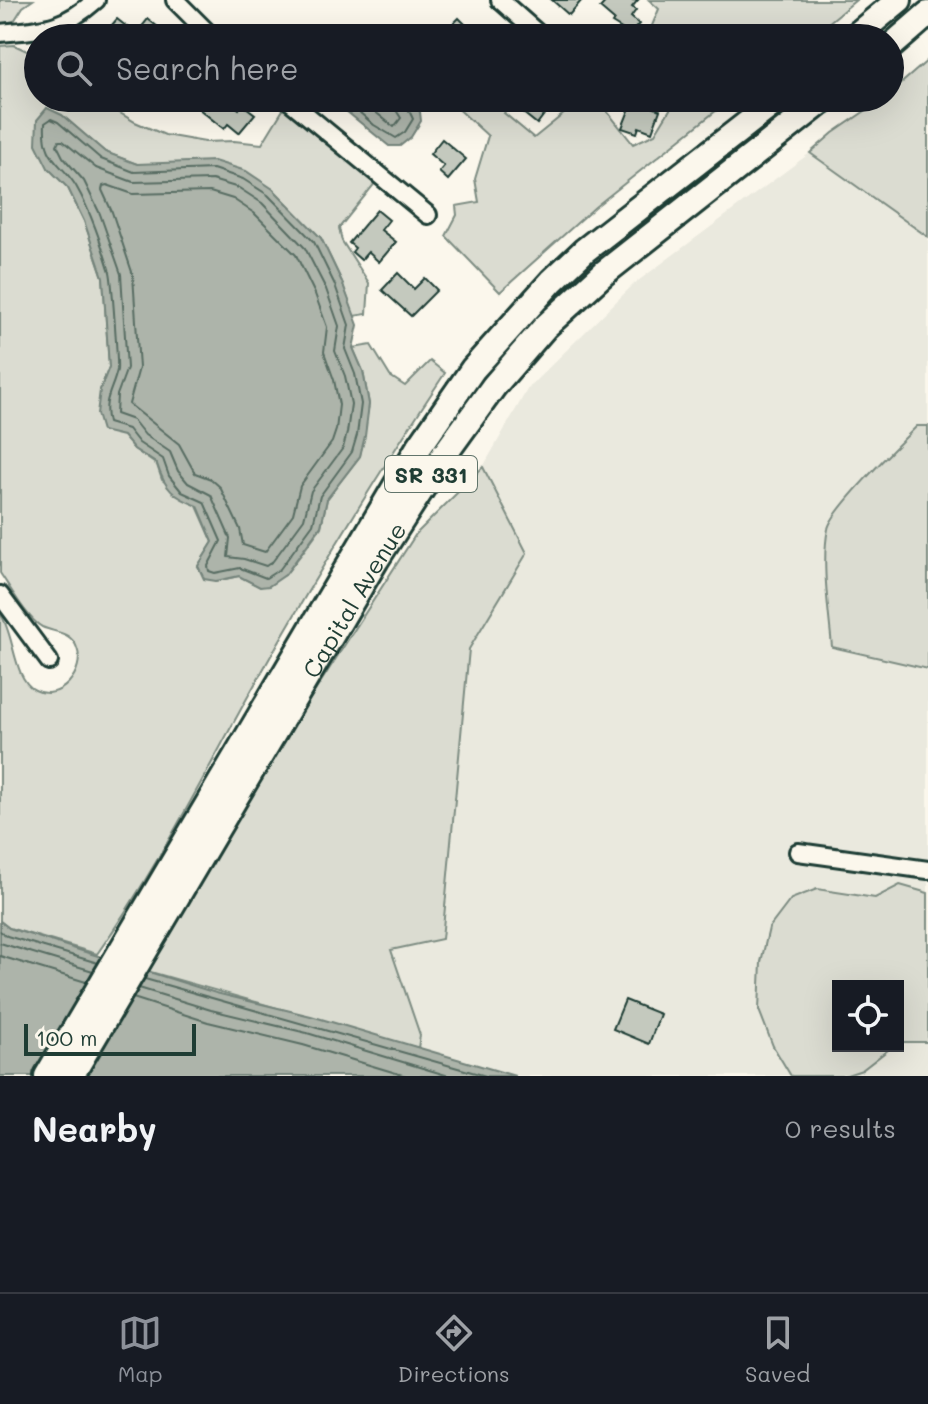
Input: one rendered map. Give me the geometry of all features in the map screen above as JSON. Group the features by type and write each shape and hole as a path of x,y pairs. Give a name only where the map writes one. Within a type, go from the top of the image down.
{"highway":[{"path":"870,24 899,0"},
{"path":"904,35 928,14"},
{"name":"Capital Avenue","path":"71,1076 140,940 417,450 473,369 525,309 585,250 762,112"},
{"name":"Capital Avenue","path":"47,1076 140,940 396,527 494,386 545,327 604,273 808,112"}],"street":[{"path":"60,24 75,19 96,0"},
{"path":"175,0 199,24"},
{"path":"500,0 527,24"},
{"path":"0,33 24,31"},
{"path":"303,112 428,215"},
{"path":"0,595 49,661"},
{"path":"798,852 928,870"}],"shaded area":[{"path":"0,0 33,0 23,7 14,21 0,24"},
{"path":"649,0 856,0 827,24 653,24 659,9"},
{"path":"14,45 24,50 24,112 47,112 48,168 68,188 84,221 103,277 109,367 100,390 123,436 134,449 157,465 162,480 197,506 213,542 198,566 216,581 239,576 260,587 285,575 321,527 327,499 360,456 369,404 363,371 353,348 371,345 390,376 405,386 430,361 445,373 321,570 159,858 97,954 9,928 0,921 0,613 22,676 35,690 44,693 62,688 74,675 79,657 71,638 42,627 31,617 0,573 0,46"},
{"path":"928,60 928,237 810,153 864,112 904,112 904,81"},
{"path":"56,112 118,112 165,135 205,142 262,144 282,112 289,112 376,182 339,228 342,241 369,283 367,314 354,316 321,238 273,189 175,164 137,164 105,152"},
{"path":"462,112 505,112 534,138 566,112 608,112 633,144 655,134 668,112 714,112 595,207 500,292 446,236 457,215 456,206 479,202 475,179 488,136"},
{"path":"810,153 928,237 928,1076 515,1076 418,1048 420,1034 391,950 442,938 469,649 527,553 483,467 528,388 634,284"},
{"path":"917,426 928,426 928,669 832,647 825,571 826,542 832,520 867,477"},
{"path":"483,467 527,553 469,649 442,939 391,950 420,1035 418,1048 147,971 279,747 416,534"},
{"path":"900,885 928,893 928,1042 904,1042 904,980 832,980 832,1052 885,1052 862,1070 844,1076 791,1076 773,1046 759,1010 761,962 769,928 791,899 817,889 875,898"}],"water":[{"path":"44,112 56,112 105,152 137,164 214,161 246,171 273,189 321,238 358,325 353,348 363,371 369,404 365,436 360,456 327,499 321,526 285,575 269,586 260,587 239,576 216,581 204,579 198,566 213,542 198,506 172,491 163,480 157,464 134,449 123,436 102,431 97,414 100,390 109,367 103,277 84,221 68,188 48,168 36,144 37,120"},
{"path":"347,112 420,112 421,121 411,137 400,146 389,146"},
{"path":"0,921 9,928 216,993 311,1016 515,1076 0,1076"}],"building":[{"path":"552,0 582,0 569,15"},
{"path":"607,0 638,0 632,7 636,10 631,17 639,24 614,24 614,20 600,8"},
{"path":"203,112 255,114 239,133 228,124 224,129"},
{"path":"522,112 546,112 537,124"},
{"path":"628,112 659,112 652,132 639,127 637,133 622,128"},
{"path":"442,139 466,159 448,180 439,172 444,166 430,154"},
{"path":"377,210 389,220 381,230 396,242 379,262 368,252 361,260 352,252 355,248 349,243"},
{"path":"398,273 414,289 425,278 437,290 411,316 382,290"},
{"path":"625,1000 660,1014 649,1044 613,1029"}]}
